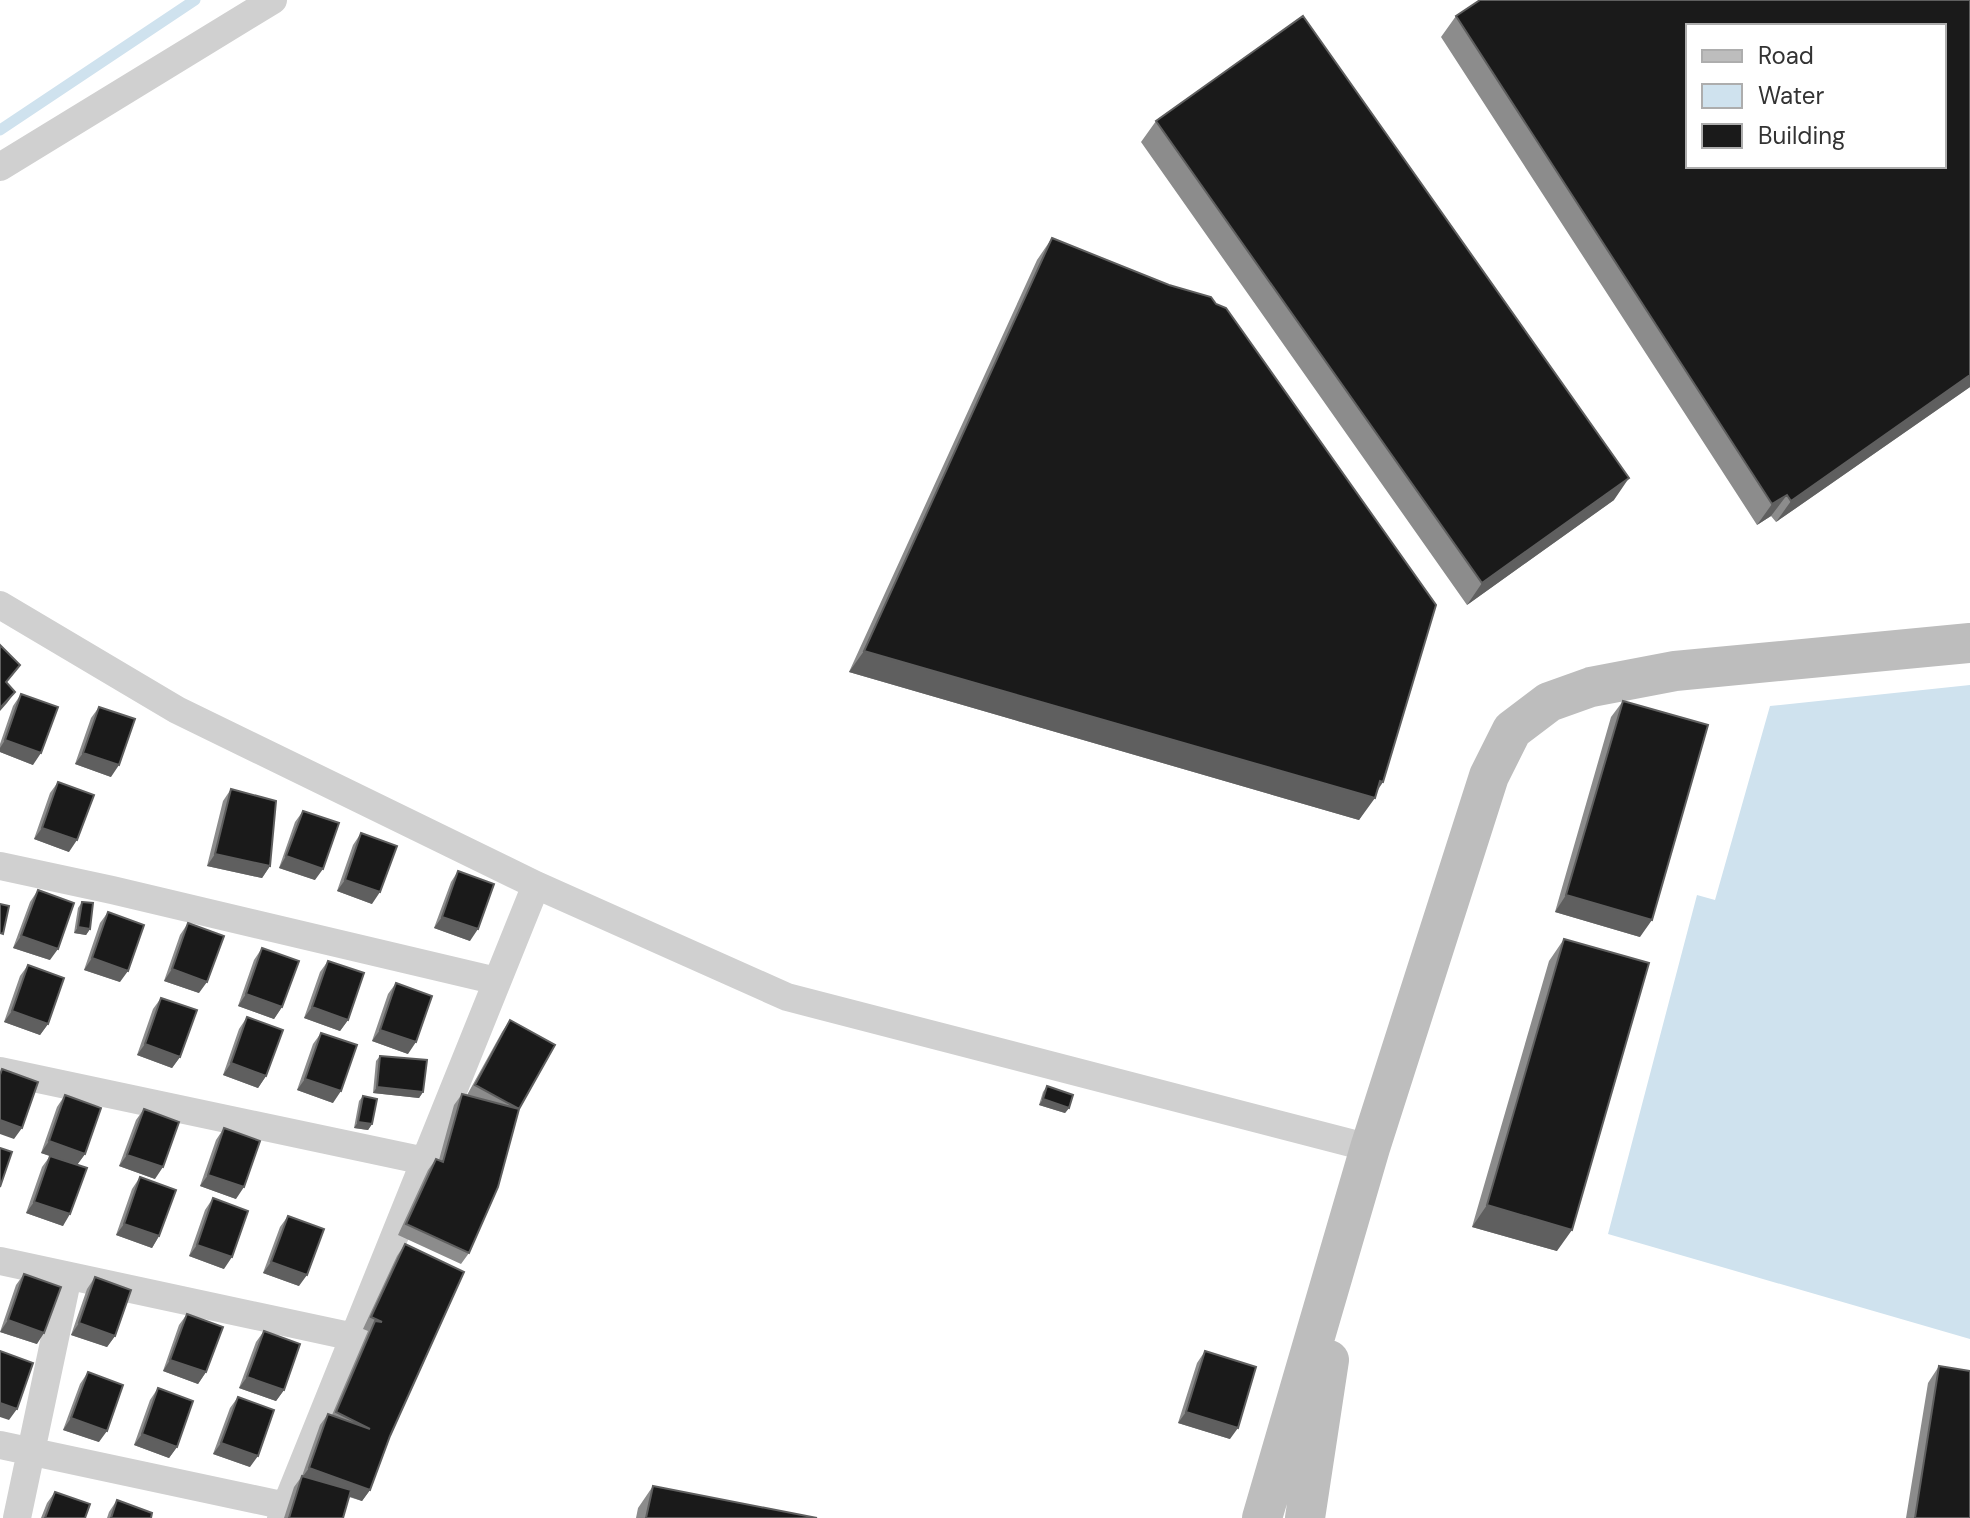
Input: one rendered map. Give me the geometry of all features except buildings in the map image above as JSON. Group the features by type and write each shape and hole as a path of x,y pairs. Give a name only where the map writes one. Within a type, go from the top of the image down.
{"street":[{"path":"0,167 273,0"},
{"path":"0,605 177,710 536,885 787,997 1370,1148"},
{"path":"1262,1518 1370,1148 1489,776 1512,730 1549,702 1605,684 1675,671 1970,643"},
{"path":"0,866 497,981"},
{"path":"0,1445 284,1512 536,885"},
{"path":"0,1071 425,1161"},
{"path":"1305,1518 1349,1217"},
{"path":"0,1261 354,1337"},
{"path":"17,1518 68,1276"}],"water":[{"path":"1970,685 1970,1339 1608,1234 1697,895 1715,900 1770,706"}],"waterway":[{"path":"0,130 195,0"}]}
